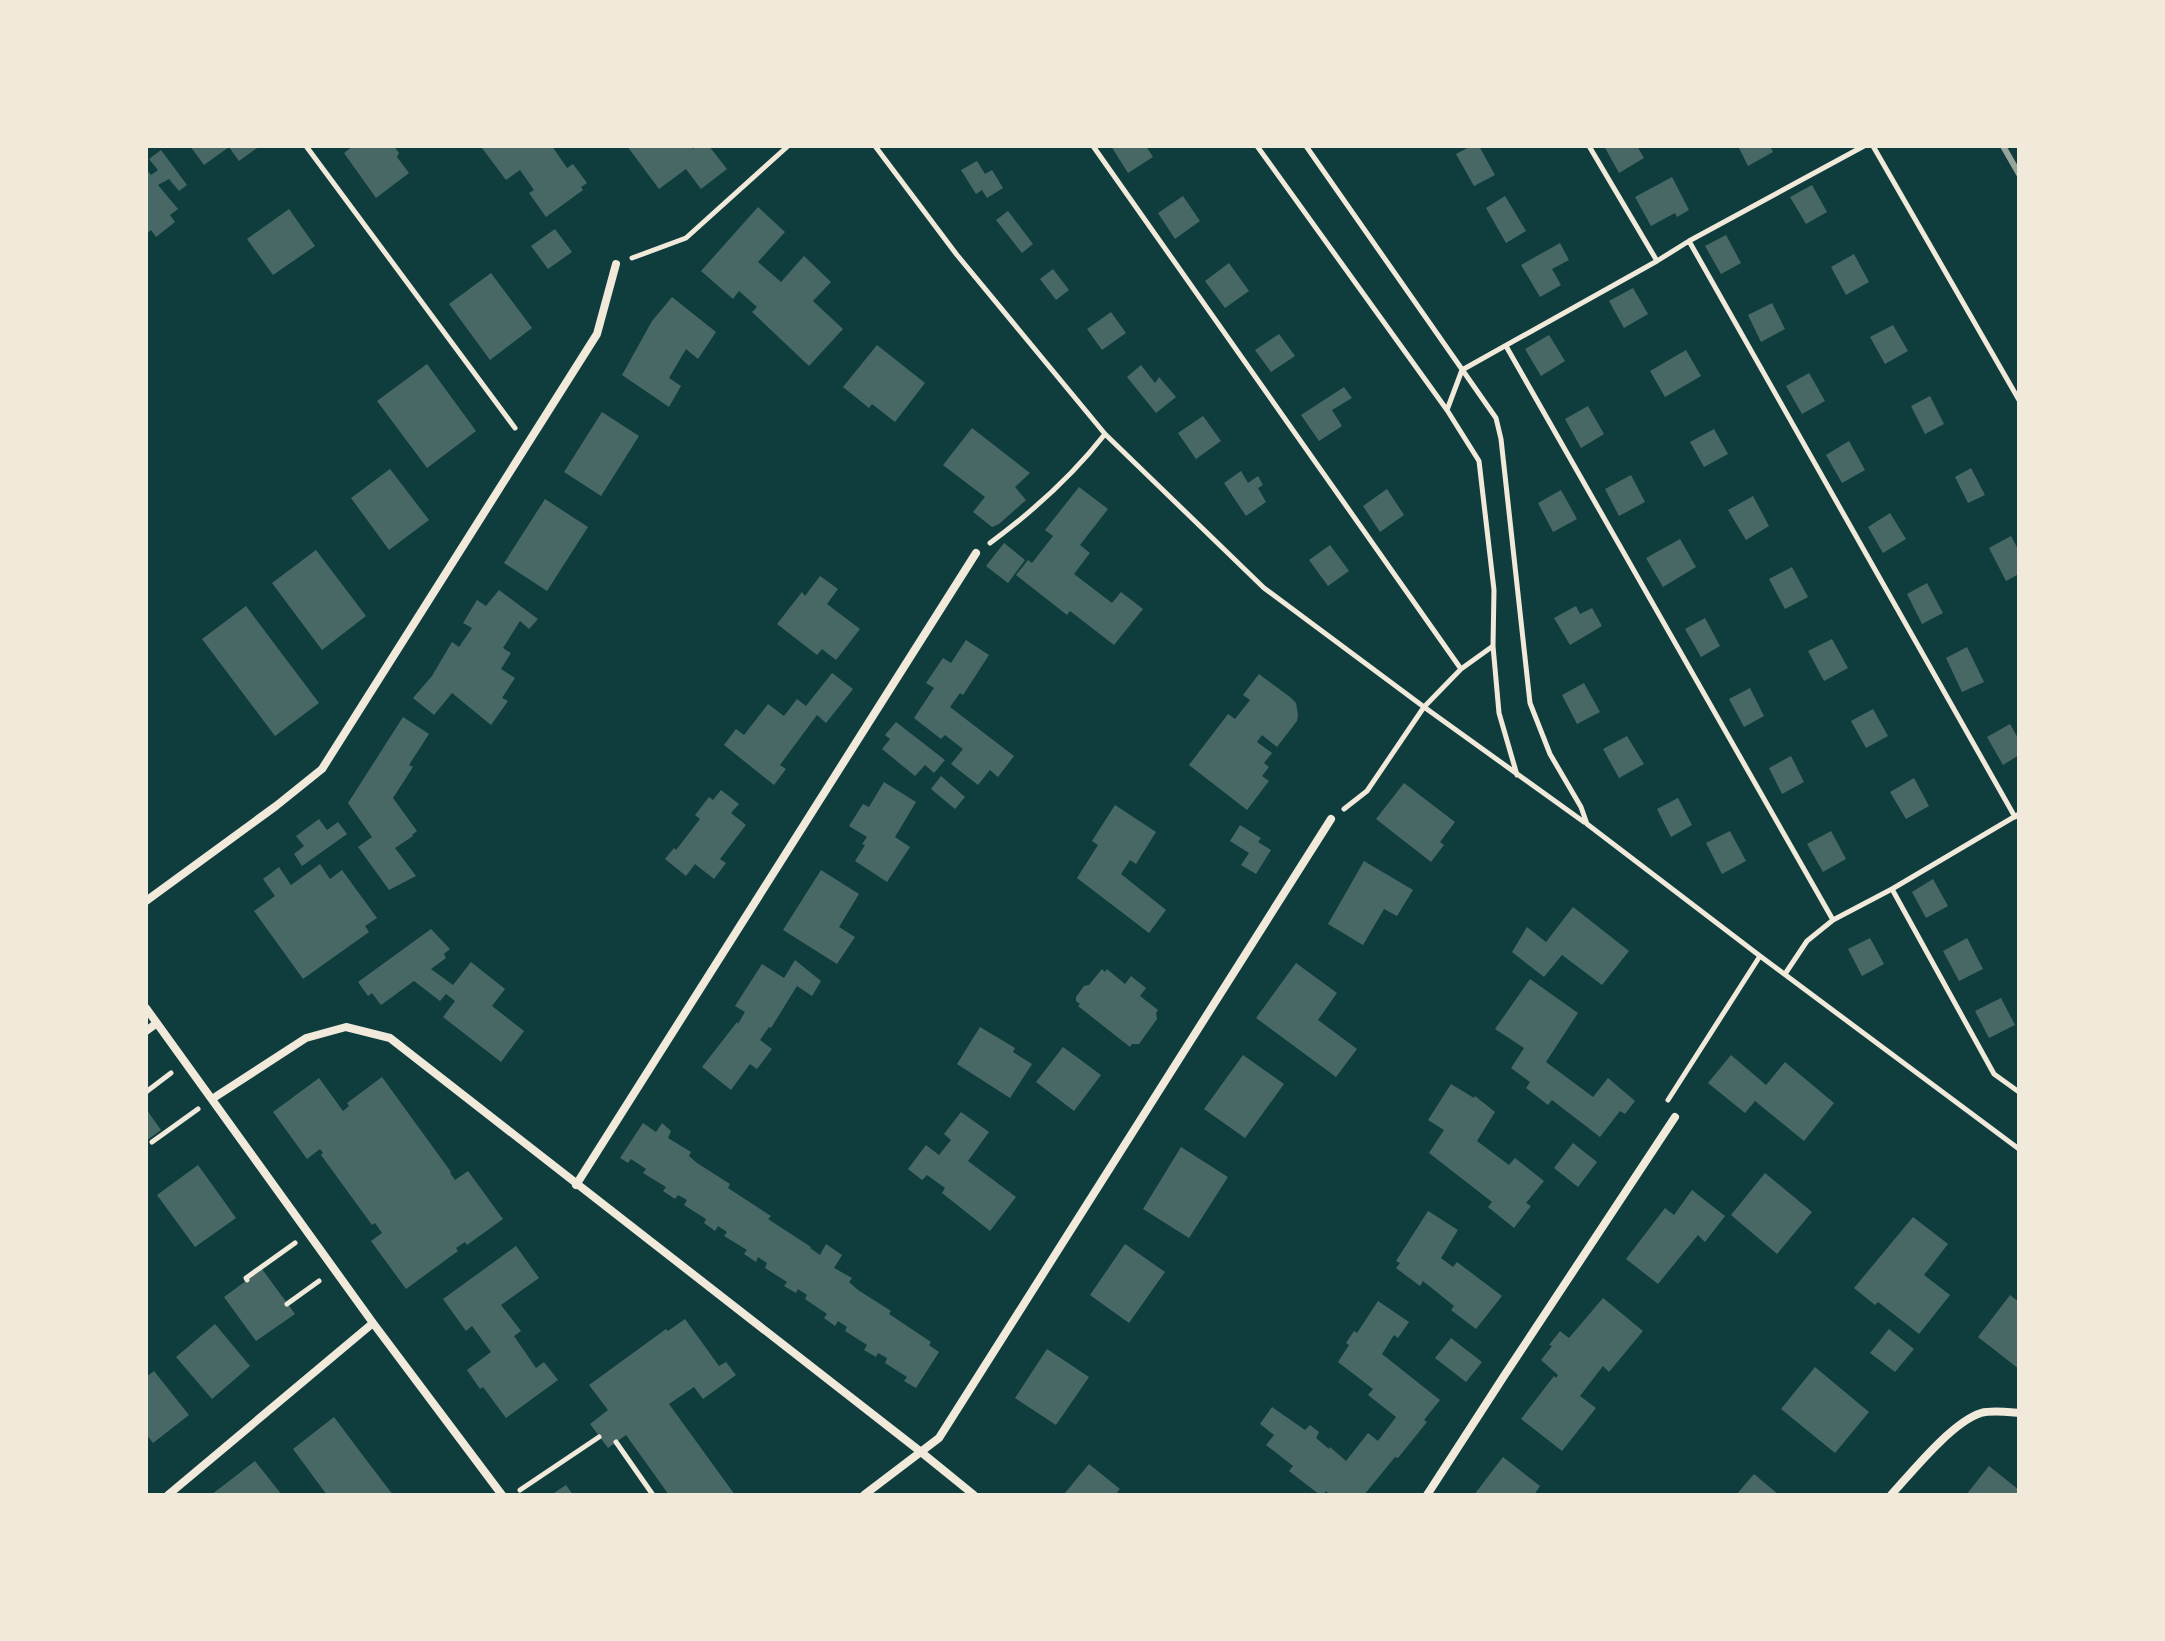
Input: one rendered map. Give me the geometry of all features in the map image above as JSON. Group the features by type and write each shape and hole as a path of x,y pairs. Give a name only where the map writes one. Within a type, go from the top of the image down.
{"street":[{"path":"146,901 322,769 597,334 616,264"},
{"path":"576,1185 976,553"},
{"path":"864,1495 939,1438 1331,819"},
{"path":"146,1008 373,1323 502,1495"},
{"path":"146,1031 157,1023"},
{"path":"212,1099 306,1038 346,1027 390,1038 974,1495"},
{"path":"1427,1495 1675,1117"},
{"path":"168,1495 373,1323"},
{"path":"1891,1495 1960,1425 1980,1413 2019,1413"}],"path":[{"path":"306,146 528,445"},
{"path":"616,264 686,238 788,146"},
{"path":"875,146 957,255 1105,434 1264,588 1587,824 2019,1149"},
{"path":"1093,146 1461,669"},
{"path":"1257,146 1447,410 1479,461 1494,590 1493,646 1499,713 1517,775"},
{"path":"1306,146 1496,418 1501,439 1530,703 1550,754 1581,807 1587,824"},
{"path":"1589,146 1657,261"},
{"path":"1447,410 1462,370 1864,146"},
{"path":"1873,146 2019,400"},
{"path":"1689,241 2017,816 1833,920 1807,941 1785,974"},
{"path":"1506,346 1833,920"},
{"path":"976,553 1006,531 1082,463 1105,434"},
{"path":"1331,819 1367,791 1424,707 1461,669 1493,646"},
{"path":"1892,889 1994,1074 2019,1092"},
{"path":"1675,1117 1667,1098 1760,956"},
{"path":"146,1092 185,1062"},
{"path":"152,1142 212,1099"},
{"path":"247,1280 309,1233"},
{"path":"287,1304 335,1270"},
{"path":"512,1495 599,1437"},
{"path":"616,1442 653,1495"}],"building":[{"path":"190,146 260,146 239,161 229,147 204,165"},
{"path":"353,146 394,146 399,153 397,157 409,173 376,198 344,153"},
{"path":"552,146 567,168 573,164 587,183 581,187 583,190 546,217 529,193 534,190 520,170 506,180 482,148"},
{"path":"627,146 691,146 693,149 709,146 727,169 701,189 686,169 659,189"},
{"path":"1111,146 1146,146 1153,157 1128,173"},
{"path":"1471,146 1479,146 1495,175 1474,186 1456,154"},
{"path":"1604,146 1637,146 1644,158 1619,173"},
{"path":"1738,146 1770,146 1773,152 1748,166"},
{"path":"161,150 187,185 179,191 169,179 158,185 178,209 170,215 175,222 156,237 151,230 146,234 146,169 151,175 158,170 149,159"},
{"path":"977,161 985,174 992,170 1003,188 987,198 982,190 976,194 961,170"},
{"path":"1672,177 1689,210 1677,217 1675,213 1651,226 1635,197"},
{"path":"1812,185 1827,212 1806,224 1790,197"},
{"path":"1183,196 1200,221 1175,239 1158,213"},
{"path":"1505,196 1526,231 1506,243 1486,208"},
{"path":"758,207 785,232 758,262 781,282 804,256 831,282 813,301 843,329 809,366 752,312 757,307 739,291 733,299 701,271"},
{"path":"289,209 315,246 273,275 247,239"},
{"path":"1008,211 1033,244 1022,253 996,220"},
{"path":"555,229 572,252 548,269 531,246"},
{"path":"1726,235 1741,263 1721,274 1705,246"},
{"path":"1560,243 1569,260 1552,269 1561,285 1540,297 1521,265"},
{"path":"1854,254 1869,282 1846,295 1831,267"},
{"path":"1229,263 1249,291 1225,308 1205,281"},
{"path":"1053,269 1069,290 1056,300 1040,279"},
{"path":"491,273 532,328 490,360 449,304"},
{"path":"1633,288 1648,314 1624,328 1609,301"},
{"path":"672,297 716,332 698,359 686,349 669,378 681,386 669,407 622,375 652,321"},
{"path":"1772,303 1785,329 1761,342 1748,315"},
{"path":"1111,312 1126,333 1102,350 1087,329"},
{"path":"1893,325 1908,351 1885,364 1870,337"},
{"path":"1279,334 1295,356 1271,372 1255,350"},
{"path":"1549,335 1565,361 1541,376 1525,349"},
{"path":"877,345 925,383 895,422 872,404 869,408 843,387"},
{"path":"1686,350 1701,376 1665,397 1650,371"},
{"path":"427,364 476,431 427,468 377,401"},
{"path":"1141,365 1155,383 1159,377 1176,397 1156,413 1127,377"},
{"path":"1809,373 1825,401 1802,414 1786,386"},
{"path":"1344,387 1352,398 1332,410 1342,426 1319,441 1301,415"},
{"path":"1930,396 1944,424 1925,434 1911,406"},
{"path":"1588,406 1604,434 1581,448 1565,419"},
{"path":"602,412 639,436 601,496 564,472"},
{"path":"1203,416 1221,441 1196,459 1178,433"},
{"path":"972,428 1030,473 1015,487 1026,500 992,527 973,512 985,497 943,465"},
{"path":"1714,429 1728,454 1704,467 1690,442"},
{"path":"1849,441 1865,470 1842,483 1826,455"},
{"path":"1971,468 1985,495 1968,503 1955,477"},
{"path":"390,469 429,520 389,550 351,498"},
{"path":"1241,471 1248,483 1258,476 1263,485 1258,488 1266,502 1246,516 1224,483"},
{"path":"1631,475 1645,502 1619,516 1605,489"},
{"path":"1079,487 1108,509 1080,545 1090,553 1074,574 1112,603 1121,592 1143,609 1114,645 1070,611 1067,615 1016,575 1028,560 1032,563 1053,536 1045,530"},
{"path":"1387,489 1404,515 1380,532 1363,506"},
{"path":"1561,490 1577,519 1553,532 1538,503"},
{"path":"1753,496 1769,526 1746,540 1728,510"},
{"path":"545,499 588,527 547,591 504,563"},
{"path":"1890,513 1906,539 1883,553 1868,527"},
{"path":"2011,536 2019,551 2019,574 2006,581 1989,548"},
{"path":"1680,539 1696,567 1663,587 1646,558"},
{"path":"1004,543 1025,560 1008,583 986,566"},
{"path":"1330,545 1349,571 1328,586 1309,560"},
{"path":"316,550 366,616 322,650 272,583"},
{"path":"1792,567 1808,597 1785,609 1769,579"},
{"path":"820,576 838,589 827,604 860,629 836,660 822,649 817,655 777,624 802,592 805,596"},
{"path":"1927,583 1943,613 1922,624 1907,594"},
{"path":"499,590 538,619 529,629 520,621 503,648 511,653 501,669 515,678 502,698 508,701 491,725 452,693 434,715 413,698 432,676 452,642 459,647 472,628 463,623 477,600 486,606"},
{"path":"246,606 319,703 275,736 202,639"},
{"path":"1576,606 1580,614 1592,608 1602,626 1570,645 1554,618"},
{"path":"1705,618 1720,646 1701,657 1685,629"},
{"path":"1832,639 1848,668 1824,681 1808,651"},
{"path":"966,640 989,655 963,695 960,693 950,707 1014,756 998,777 990,770 978,785 951,764 963,749 945,735 941,739 914,718 934,688 926,683 943,658 951,663"},
{"path":"1967,647 1984,682 1962,692 1946,658"},
{"path":"832,673 853,689 826,723 817,715 780,765 786,769 774,785 724,745 736,729 744,735 768,704 784,716 797,699 806,706"},
{"path":"1259,674 1296,703 1298,715 1297,721 1277,747 1262,735 1257,742 1272,753 1264,763 1269,767 1262,776 1269,781 1247,810 1189,765 1228,714 1235,719 1250,700 1243,695"},
{"path":"1584,683 1600,712 1577,724 1562,695"},
{"path":"1750,688 1764,716 1744,727 1729,699"},
{"path":"1873,709 1888,736 1866,748 1851,721"},
{"path":"403,717 429,734 393,798 417,831 395,848 416,876 389,890 358,847 372,837 348,803"},
{"path":"896,722 945,760 934,773 925,765 915,776 882,749 890,739 885,735"},
{"path":"2010,724 2019,740 2019,755 2003,765 1987,737"},
{"path":"1627,736 1644,764 1619,778 1603,749"},
{"path":"1791,756 1804,782 1782,794 1769,768"},
{"path":"941,776 965,797 955,809 931,789"},
{"path":"1914,778 1929,806 1906,819 1890,792"},
{"path":"884,782 916,802 895,837 910,847 887,882 855,861 867,837 849,826 863,804 869,807"},
{"path":"1404,783 1455,822 1440,842 1444,845 1431,862 1376,819"},
{"path":"721,790 739,804 731,813 746,825 720,859 726,863 714,879 695,864 686,876 665,859 700,819 695,815 709,797 713,800"},
{"path":"1678,798 1692,825 1671,837 1657,809"},
{"path":"1115,805 1156,832 1136,864 1130,860 1121,874 1166,910 1149,933 1077,878 1098,845 1092,841"},
{"path":"319,819 327,830 338,822 347,834 302,866 294,854 304,846 296,836"},
{"path":"1240,825 1261,838 1258,842 1271,850 1256,874 1241,865 1249,853 1230,841"},
{"path":"1730,831 1746,861 1722,874 1706,843"},
{"path":"1831,831 1846,859 1823,872 1807,844"},
{"path":"1364,861 1413,890 1397,916 1384,909 1363,945 1328,924"},
{"path":"320,864 330,879 342,870 377,918 365,926 369,932 303,979 254,911 275,896 263,879 279,867 291,885"},
{"path":"821,870 859,894 839,927 855,937 837,964 783,930"},
{"path":"1933,879 1948,906 1926,918 1912,892"},
{"path":"1573,907 1629,951 1602,985 1562,955 1544,977 1512,952 1527,927 1546,942"},
{"path":"431,929 450,949 444,954 446,958 431,969 453,985 471,962 505,989 492,1006 524,1031 501,1062 443,1017 455,1001 446,994 440,1001 414,981 381,1005 372,993 368,996 358,982"},
{"path":"1870,938 1884,964 1862,976 1848,949"},
{"path":"1967,938 1983,969 1959,981 1943,951"},
{"path":"795,960 821,981 812,996 797,986 760,1040 772,1049 757,1069 750,1064 731,1090 702,1067 745,1012 735,1006 762,964 784,978"},
{"path":"1296,963 1337,993 1318,1020 1357,1049 1336,1077 1256,1018"},
{"path":"1102,969 1105,972 1107,969 1125,984 1131,976 1146,988 1140,996 1158,1010 1157,1019 1139,1044 1130,1047 1078,1006 1076,997"},
{"path":"1530,979 1578,1013 1546,1062 1593,1097 1608,1078 1635,1101 1625,1114 1620,1111 1600,1137 1552,1100 1548,1105 1526,1088 1530,1082 1511,1068 1524,1048 1495,1029"},
{"path":"2001,998 2015,1025 1989,1038 1975,1011"},
{"path":"980,1027 1015,1048 1013,1052 1032,1064 1010,1098 957,1064"},
{"path":"1063,1047 1101,1075 1074,1111 1036,1082"},
{"path":"1243,1055 1284,1084 1245,1138 1204,1109"},
{"path":"1731,1055 1766,1085 1785,1062 1834,1103 1804,1141 1755,1101 1745,1113 1708,1083"},
{"path":"382,1077 455,1180 468,1171 503,1219 467,1245 465,1242 456,1248 458,1251 406,1289 371,1241 382,1233 375,1223 372,1225 321,1155 320,1149 307,1159 273,1112 319,1078 343,1111 349,1106 347,1103"},
{"path":"1451,1084 1475,1096 1495,1112 1477,1141 1509,1165 1515,1158 1544,1181 1526,1203 1531,1206 1514,1228 1488,1207 1492,1202 1429,1153 1444,1130 1428,1120"},
{"path":"146,1109 161,1130 146,1141"},
{"path":"961,1112 989,1132 968,1161 1016,1197 990,1231 942,1193 945,1188 927,1175 922,1180 908,1169 926,1145 939,1155 951,1140 944,1134"},
{"path":"643,1123 656,1132 662,1123 671,1131 668,1138 691,1152 689,1156 697,1163 730,1184 728,1188 771,1216 768,1219 820,1255 826,1244 842,1255 834,1268 852,1278 849,1282 858,1290 891,1311 889,1314 931,1342 929,1345 939,1352 916,1388 904,1381 907,1377 885,1363 887,1358 878,1353 876,1357 864,1350 867,1345 845,1331 847,1327 838,1321 835,1326 824,1318 827,1314 805,1299 807,1295 784,1286 787,1282 765,1268 767,1263 758,1257 756,1262 744,1254 747,1250 724,1236 727,1232 718,1226 715,1231 704,1223 706,1219 684,1205 687,1200 678,1195 675,1199 663,1191 666,1187 643,1173 646,1169 631,1159 628,1163 620,1158"},
{"path":"1573,1143 1597,1162 1578,1187 1554,1168"},
{"path":"1181,1147 1228,1177 1189,1238 1143,1209"},
{"path":"198,1165 236,1218 195,1247 157,1195"},
{"path":"1765,1173 1812,1212 1777,1254 1731,1215"},
{"path":"1692,1190 1725,1216 1705,1242 1698,1235 1658,1284 1626,1259 1665,1208 1674,1215"},
{"path":"1428,1211 1458,1230 1441,1258 1453,1267 1457,1262 1502,1296 1476,1329 1451,1310 1454,1306 1423,1281 1420,1286 1396,1268 1400,1263 1396,1261"},
{"path":"1913,1217 1948,1244 1924,1275 1950,1295 1919,1334 1878,1302 1875,1305 1854,1288"},
{"path":"1125,1244 1165,1272 1129,1323 1090,1295"},
{"path":"516,1246 539,1278 501,1305 521,1331 514,1336 536,1368 544,1362 558,1380 506,1418 467,1370 491,1352 472,1326 466,1331 443,1299"},
{"path":"262,1269 295,1314 256,1341 224,1297"},
{"path":"2010,1295 2019,1302 2019,1369 1978,1337"},
{"path":"1603,1298 1643,1331 1609,1372 1603,1366 1580,1396 1596,1408 1562,1451 1521,1419 1554,1376 1556,1378 1558,1375 1541,1360 1552,1346 1549,1345 1560,1331 1569,1338"},
{"path":"1378,1301 1409,1322 1398,1338 1394,1335 1382,1354 1440,1400 1424,1420 1427,1422 1364,1495 1330,1495 1326,1491 1320,1495 1289,1471 1293,1466 1266,1445 1274,1435 1260,1424 1272,1407 1305,1430 1310,1425 1319,1432 1316,1438 1346,1461 1368,1433 1378,1441 1396,1417 1368,1395 1373,1389 1338,1362 1349,1345 1346,1343 1354,1331 1357,1333"},
{"path":"685,1319 719,1366 726,1362 736,1375 703,1399 694,1387 669,1404 735,1495 669,1495 626,1435 608,1448 590,1424 608,1410 589,1385 666,1329 668,1331"},
{"path":"215,1324 250,1366 212,1399 176,1357"},
{"path":"1889,1329 1914,1349 1895,1372 1870,1353"},
{"path":"1451,1338 1482,1362 1466,1382 1435,1358"},
{"path":"1047,1349 1089,1377 1056,1425 1015,1398"},
{"path":"1815,1367 1869,1412 1835,1453 1781,1409"},
{"path":"154,1371 189,1415 153,1443 146,1434 146,1377"},
{"path":"334,1417 393,1495 327,1495 293,1449"},
{"path":"1503,1457 1540,1486 1534,1495 1474,1495"},
{"path":"255,1461 282,1495 211,1495"},
{"path":"1089,1464 1120,1489 1117,1492 1120,1495 1065,1493"},
{"path":"1989,1466 2019,1490 2019,1495 1966,1495"},
{"path":"1754,1474 1779,1495 1736,1495"},
{"path":"566,1485 573,1495 554,1493"}],"railway":[{"path":"2003,146 2019,174"}]}
